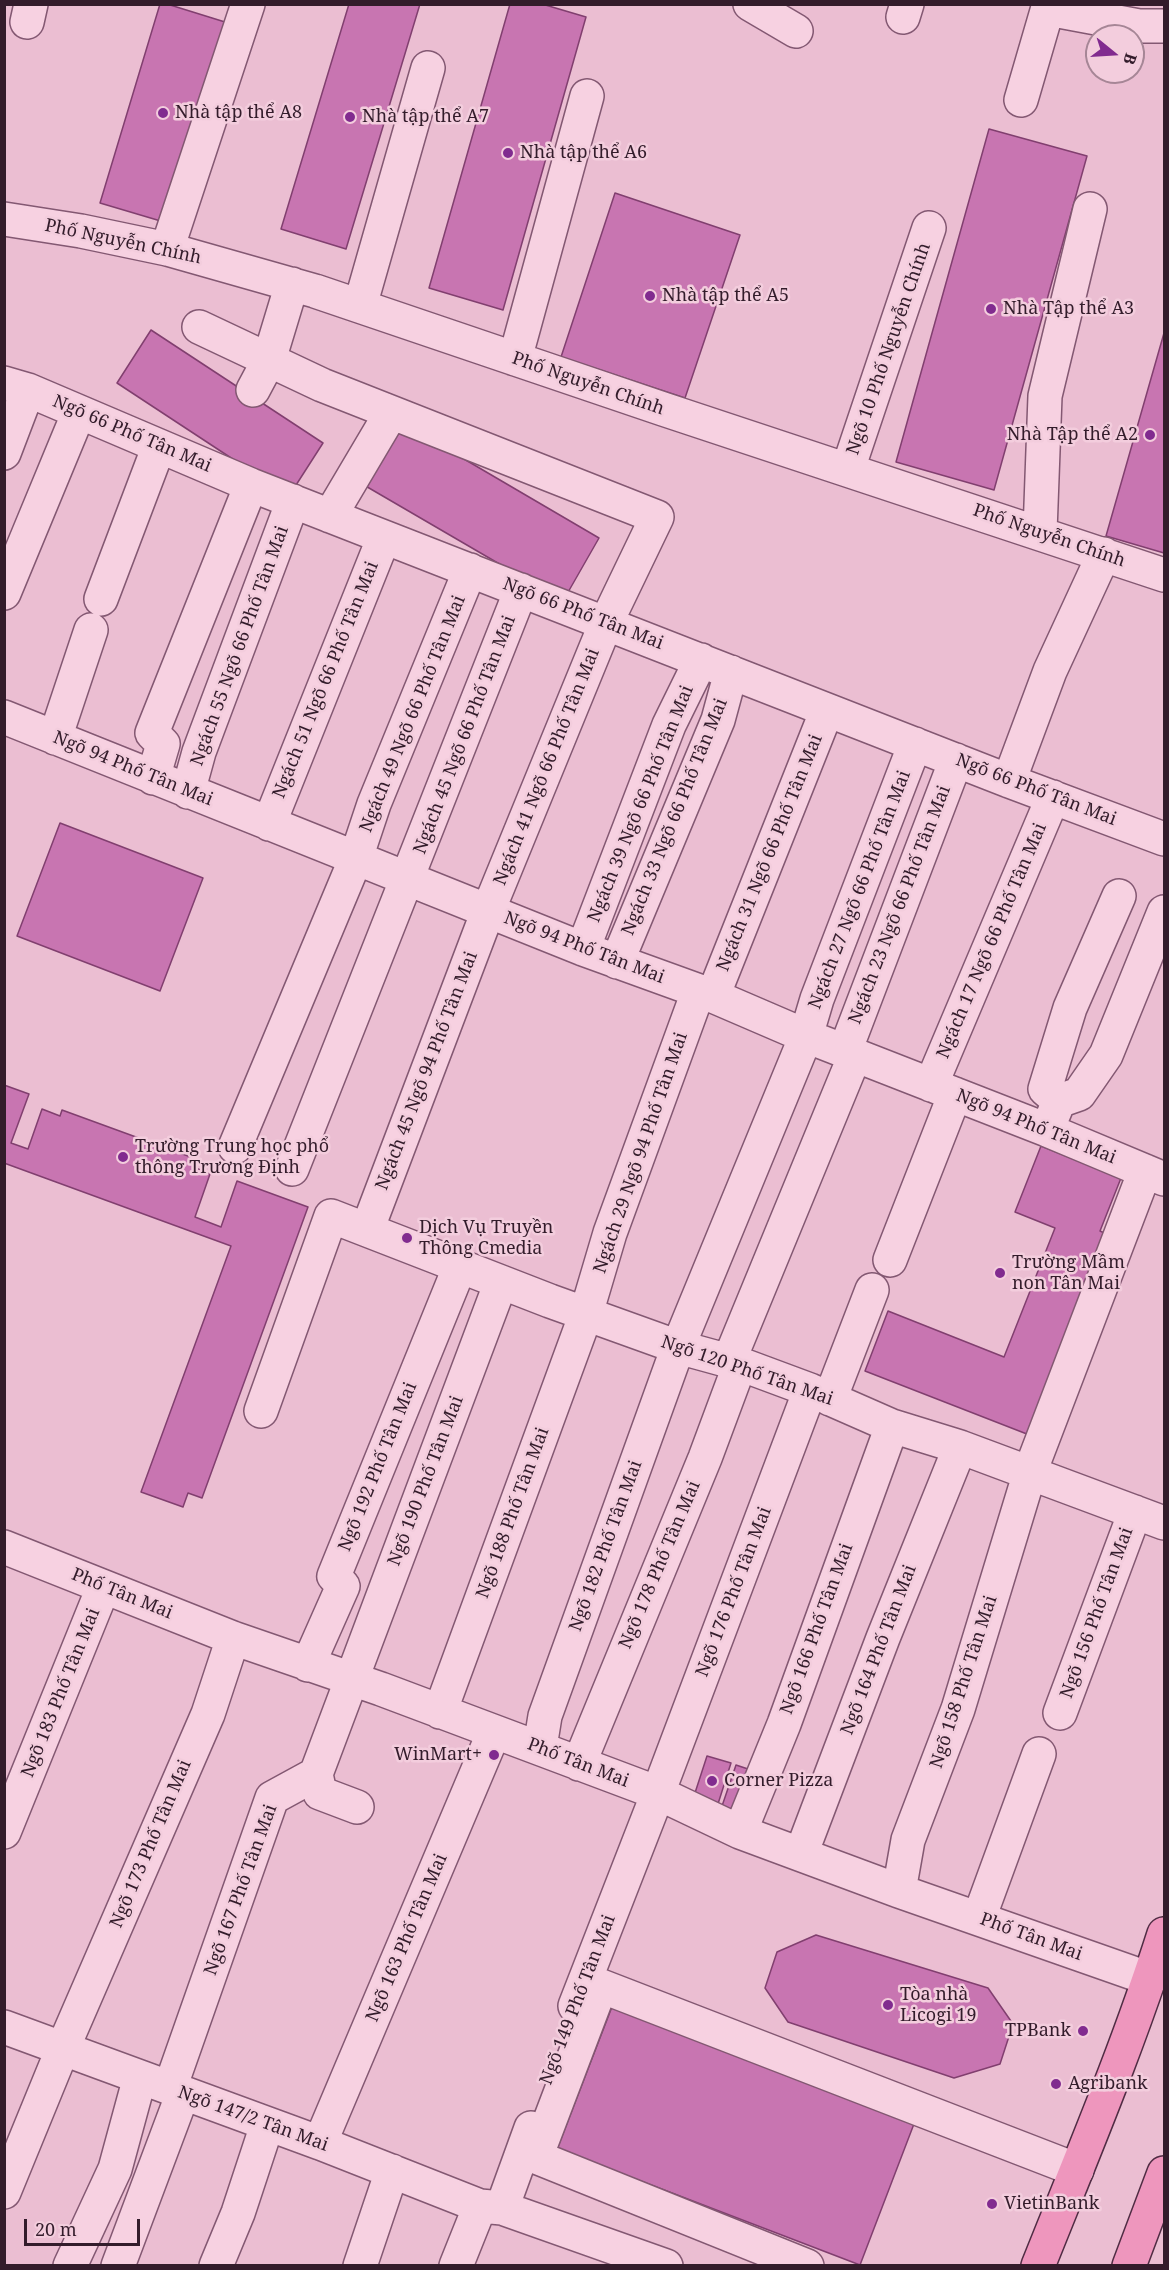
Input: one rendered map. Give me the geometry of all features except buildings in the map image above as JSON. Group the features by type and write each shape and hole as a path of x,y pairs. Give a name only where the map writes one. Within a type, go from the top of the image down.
{"main road":[{"path":"1038,2265 1157,1982 1164,1935"},
{"path":"1129,2265 1164,2173"}],"street":[{"path":"166,249 248,4"},
{"path":"750,4 796,32"},
{"path":"1022,100 1049,7 1139,26 1164,26"},
{"path":"360,306 428,68"},
{"path":"515,359 587,96"},
{"path":"1040,532 1045,396 1090,209"},
{"name":"Phố Nguyễn Chính","path":"4,219 81,231 166,249 292,284 1164,575"},
{"name":"Ngõ 10 Phố Nguyễn Chính","path":"848,469 929,228"},
{"path":"253,390 269,360 292,284"},
{"path":"199,327 322,385 391,413 330,516"},
{"path":"4,453 16,386"},
{"name":"Ngõ 66 Phố Tân Mai","path":"16,386 251,485 1009,781 1164,839"},
{"path":"4,593 79,412"},
{"name":"Ngách 41 Ngõ 66 Phố Tân Mai","path":"391,413 657,517 606,623 488,911"},
{"path":"101,599 159,446"},
{"path":"153,778 163,744 152,733 251,485"},
{"name":"Ngách 55 Ngõ 66 Phố Tân Mai","path":"188,792 199,752 293,501"},
{"name":"Ngách 51 Ngõ 66 Phố Tân Mai","path":"269,824 384,537"},
{"path":"1009,781 1050,671 1104,554"},
{"name":"Ngách 49 Ngõ 66 Phố Tân Mai","path":"235,1146 356,858 374,804 470,570"},
{"name":"Ngách 45 Ngõ 66 Phố Tân Mai","path":"292,1169 521,590"},
{"path":"55,738 91,630"},
{"name":"Ngách 39 Ngõ 66 Phố Tân Mai","path":"583,949 669,725 701,660"},
{"name":"Ngách 33 Ngõ 66 Phố Tân Mai","path":"617,962 718,720 731,672"},
{"name":"Ngách 31 Ngõ 66 Phố Tân Mai","path":"706,994 827,710"},
{"name":"Ngõ 94 Phố Tân Mai","path":"4,717 583,949 706,994 943,1089 1053,1115 1158,1173"},
{"name":"Ngách 27 Ngõ 66 Phố Tân Mai","path":"678,1347 806,1036 817,999 915,744"},
{"name":"Ngách 23 Ngõ 66 Phố Tân Mai","path":"734,1363 956,760"},
{"name":"Ngách 17 Ngõ 66 Phố Tân Mai","path":"890,1260 943,1089 1053,797"},
{"path":"1119,896 1070,1008 1045,1089 1053,1115 1079,1094 1106,1055 1164,912"},
{"name":"Ngách 45 Ngõ 94 Phố Tân Mai","path":"367,1230 488,911"},
{"name":"Ngách 29 Ngõ 94 Phố Tân Mai","path":"586,1314 610,1233 706,994"},
{"name":"Ngõ 158 Phố Tân Mai","path":"899,1891 908,1840 958,1709 1030,1472 1158,1173"},
{"name":"Ngõ 120 Phố Tân Mai","path":"261,1411 331,1216 586,1314 820,1394 892,1426 960,1446 1150,1518"},
{"name":"Ngõ 192 Phố Tân Mai","path":"308,1665 343,1586 334,1576 460,1266"},
{"name":"Ngõ 190 Phố Tân Mai","path":"351,1680 501,1282"},
{"name":"Ngõ 176 Phố Tân Mai","path":"658,1793 820,1394 872,1290"},
{"name":"Ngõ 188 Phố Tân Mai","path":"440,1712 586,1314"},
{"name":"Ngõ 182 Phố Tân Mai","path":"540,1747 545,1716 678,1347"},
{"name":"Ngõ 178 Phố Tân Mai","path":"579,1764 705,1458 734,1363"},
{"name":"Ngõ 166 Phố Tân Mai","path":"740,1832 784,1724 892,1426"},
{"name":"Ngõ 164 Phố Tân Mai","path":"801,1854 883,1638 960,1446"},
{"name":"Ngõ 156 Phố Tân Mai","path":"1060,1713 1150,1518"},
{"name":"Phố Tân Mai","path":"4,1547 233,1638 540,1747 658,1793 740,1832 1157,1982"},
{"name":"Ngõ 183 Phố Tân Mai","path":"4,1832 104,1588"},
{"name":"Ngõ 173 Phố Tân Mai","path":"4,2192 63,2048 208,1714 233,1638"},
{"path":"351,1680 316,1774 320,1793 357,1807"},
{"name":"Ngõ 163 Phố Tân Mai","path":"320,2144 494,1732"},
{"path":"979,1918 1039,1754"},
{"name":"Ngõ 167 Phố Tân Mai","path":"118,2265 272,1798 316,1774"},
{"name":"Ngõ 149 Phố Tân Mai","path":"456,2265 491,2207 658,1793"},
{"path":"807,2265 536,2157 601,1986 1077,2170"},
{"name":"Ngõ 147/2 Tân Mai","path":"4,2027 491,2207 598,2254 666,2265"},
{"path":"70,2265 115,2169 140,2077"},
{"path":"216,2265 238,2213 267,2125"},
{"path":"360,2265 392,2171"}],"place":[{"name":"Nhà tập thể A8","path":"163,113"},
{"name":"Nhà tập thể A7","path":"350,117"},
{"name":"Nhà tập thể A6","path":"508,153"},
{"name":"Nhà tập thể A5","path":"650,296"},
{"name":"Nhà Tập thể A3","path":"991,309"},
{"name":"Nhà Tập thể A2","path":"1150,435"},
{"name":"Trường Trung học phổ thông Trương Định","path":"123,1157"},
{"name":"Dịch Vụ Truyền Thông Cmedia","path":"407,1238"},
{"name":"Trường Mầm non Tân Mai","path":"1000,1273"},
{"name":"WinMart+","path":"494,1755"},
{"name":"Corner Pizza","path":"712,1781"},
{"name":"Tòa nhà Licogi 19","path":"888,2005"},
{"name":"TPBank","path":"1083,2031"},
{"name":"Agribank","path":"1056,2084"},
{"name":"VietinBank","path":"992,2204"}]}
